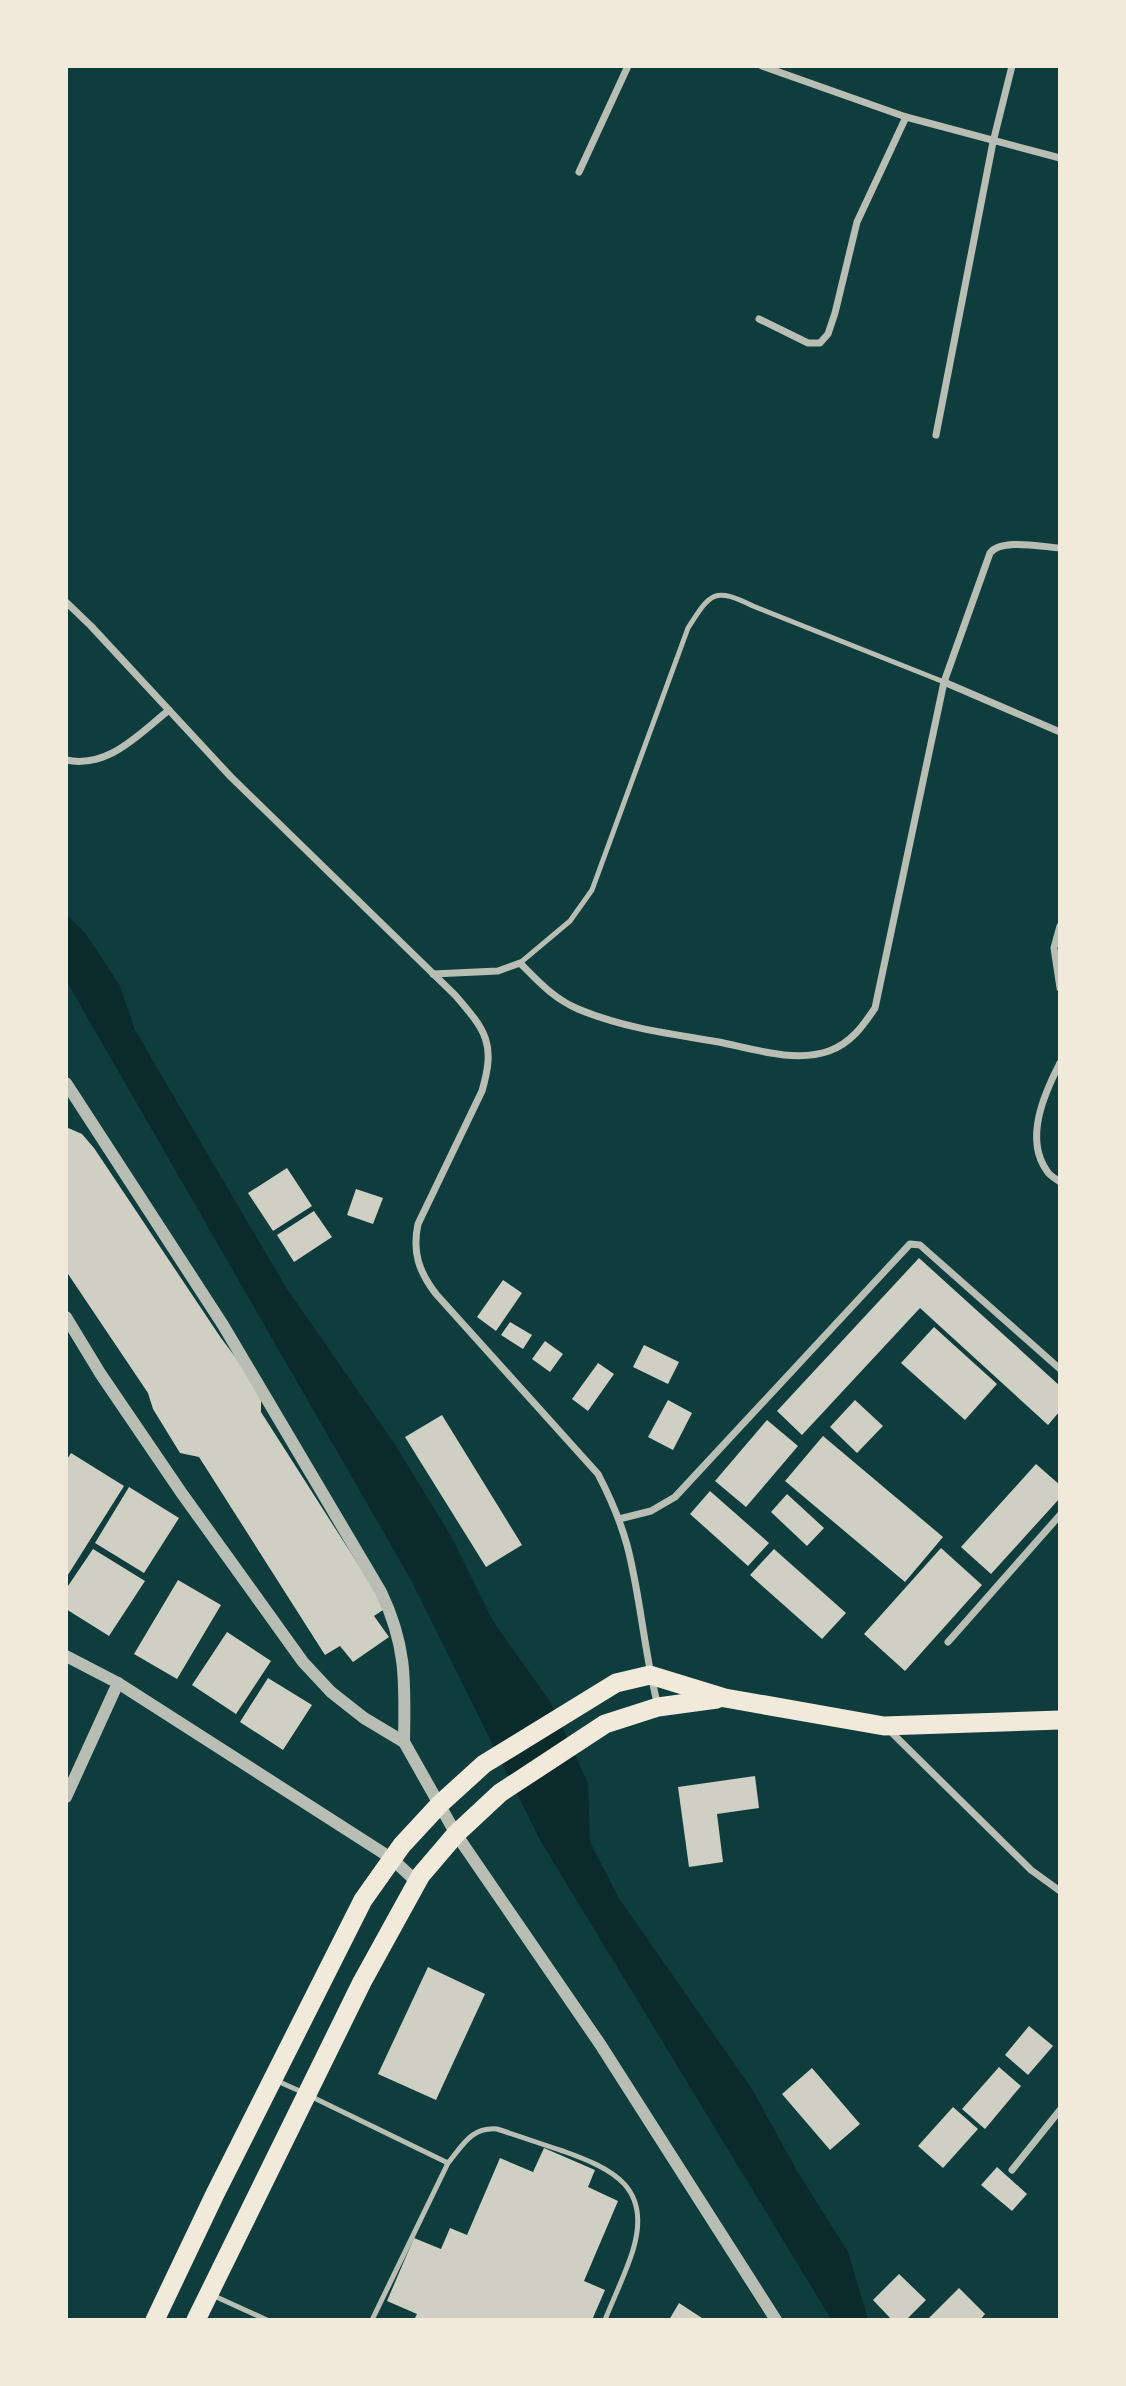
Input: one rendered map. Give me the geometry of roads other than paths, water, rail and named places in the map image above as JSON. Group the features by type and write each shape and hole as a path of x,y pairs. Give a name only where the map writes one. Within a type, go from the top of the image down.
{"highway":[{"path":"155,2319 363,1900 391,1858 440,1804 484,1764 616,1683 650,1675 724,1698 884,1726 1059,1720"},
{"path":"196,2319 362,1982 417,1882 456,1834 500,1793 605,1724 658,1707 724,1698"}],"street":[{"path":"579,172 628,66"},
{"path":"762,66 906,117 1059,158"},
{"path":"936,435 993,142 1012,66"},
{"path":"759,319 808,343 817,344 825,339 835,313 857,222 906,117"},
{"path":"433,974 498,971 520,963 546,991 578,1008 639,1028 795,1055 832,1050 859,1032 875,1008 944,682 986,562 994,547 1004,544 1059,548"},
{"path":"66,602 91,625 231,777 433,974 480,1024 488,1049 489,1068 476,1104 418,1224 415,1248 418,1262 423,1277 436,1294 598,1474 619,1519 627,1546 658,1707"},
{"path":"944,682 1059,732"},
{"path":"66,760 94,761 112,754 169,710"},
{"path":"1059,926 1054,948 1059,988"},
{"path":"1059,1063 1038,1121 1036,1136 1037,1147 1047,1171 1059,1182"},
{"path":"66,1083 223,1325 381,1592 393,1618 405,1676 404,1742"},
{"path":"619,1519 650,1511 675,1497 910,1244 920,1245 1059,1369"},
{"path":"66,1317 100,1373 183,1495 303,1662 331,1692 404,1742 456,1834 600,2044 776,2319"},
{"path":"948,1642 1059,1515"},
{"path":"66,1656 118,1683 391,1858 417,1882"},
{"path":"66,1797 118,1683"},
{"path":"884,1726 1031,1870 1059,1891"},
{"path":"1012,2170 1059,2110"}],"lane":[{"path":"520,963 570,921 592,890 688,628 703,604 716,595 729,594 944,682"},
{"path":"273,2079 448,2164"},
{"path":"372,2319 448,2164 471,2135 486,2128 497,2129 597,2163 623,2181 635,2203 637,2229 633,2250 605,2319"},
{"path":"208,2293 267,2319"}],"water":[{"path":"66,914 86,934 120,986 135,1030 285,1286 392,1440 451,1536 493,1621 551,1703 588,1783 590,1842 618,1897 752,2089 797,2171 848,2252 868,2319 831,2319 540,1840 411,1580 67,982"}]}
